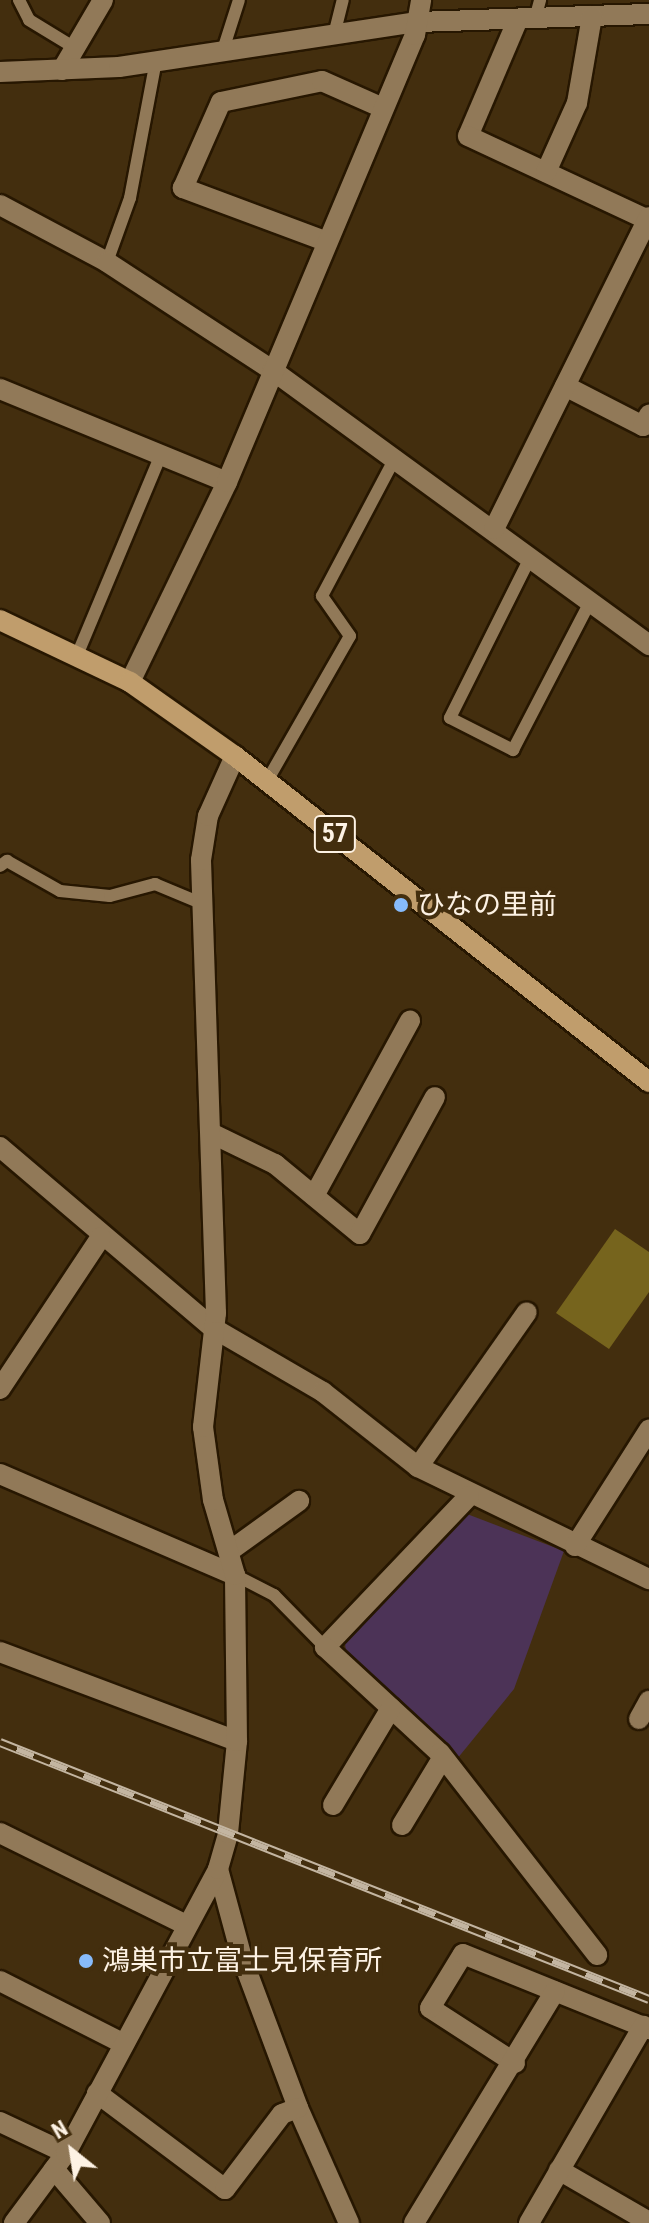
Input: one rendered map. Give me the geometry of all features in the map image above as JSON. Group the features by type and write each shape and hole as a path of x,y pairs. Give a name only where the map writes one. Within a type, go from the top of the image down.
{"main road":[{"name":"57","path":"0,620 78,653 130,682 235,756 649,1082"}],"street":[{"path":"62,70 103,0"},
{"path":"130,682 227,482 418,22 421,0"},
{"path":"494,529 648,218 468,136 531,13"},
{"path":"0,72 156,61 335,31 418,22 531,13 592,16 649,14"},
{"path":"546,172 577,103 592,16"},
{"path":"325,241 183,188 214,116 221,102 322,81 383,108"},
{"path":"0,205 107,262 272,370 396,456 591,600 646,635"},
{"path":"565,386 643,426 649,415"},
{"path":"0,389 227,482"},
{"path":"14,2223 60,2161 184,1924 218,1869 228,1833 237,1741 235,1575 231,1550 213,1500 203,1427 213,1328 215,1135 203,904 208,816 235,756"},
{"path":"314,1196 410,1021"},
{"path":"215,1135 275,1164 360,1234 435,1097"},
{"path":"0,1147 101,1237 213,1328 323,1392 418,1467 469,1496 649,1579"},
{"path":"0,1389 101,1237"},
{"path":"418,1467 527,1312"},
{"path":"575,1546 649,1430"},
{"path":"0,1474 235,1575"},
{"path":"469,1496 325,1647 443,1757 597,1955"},
{"path":"231,1550 299,1501"},
{"path":"0,1652 237,1741"},
{"path":"333,1805 391,1708"},
{"path":"402,1825 443,1757"},
{"path":"0,1833 184,1924"},
{"path":"218,1869 242,1958 298,2108 349,2223"},
{"path":"515,2063 430,2008 463,1954 646,2027 529,2223"},
{"path":"0,1981 122,2043"},
{"path":"414,2223 515,2063 555,1991"},
{"path":"97,2093 225,2189 282,2114 298,2108"},
{"path":"0,2122 60,2161 100,2223"},
{"path":"559,2170 645,2218"}],"lane":[{"path":"19,0 29,20 75,48"},
{"path":"223,50 239,0"},
{"path":"335,31 343,0"},
{"path":"107,262 130,198 156,61"},
{"path":"78,653 161,455"},
{"path":"267,781 350,636 322,596 396,456"},
{"path":"531,556 450,718 513,750 591,600"},
{"path":"0,866 7,861 60,891 110,896 155,884 203,904"},
{"path":"235,1575 274,1595 325,1647"}],"shaded area":[{"path":"467,1514 564,1551 514,1689 457,1759 346,1652 345,1643"}],"building":[{"path":"615,1229 649,1252 649,1292 609,1349 556,1313"}],"railway":[{"path":"0,1742 649,1999"}],"place":[{"name":"ひなの里前","path":"401,905"},
{"name":"鴻巣市立富士見保育所","path":"86,1961"}]}
